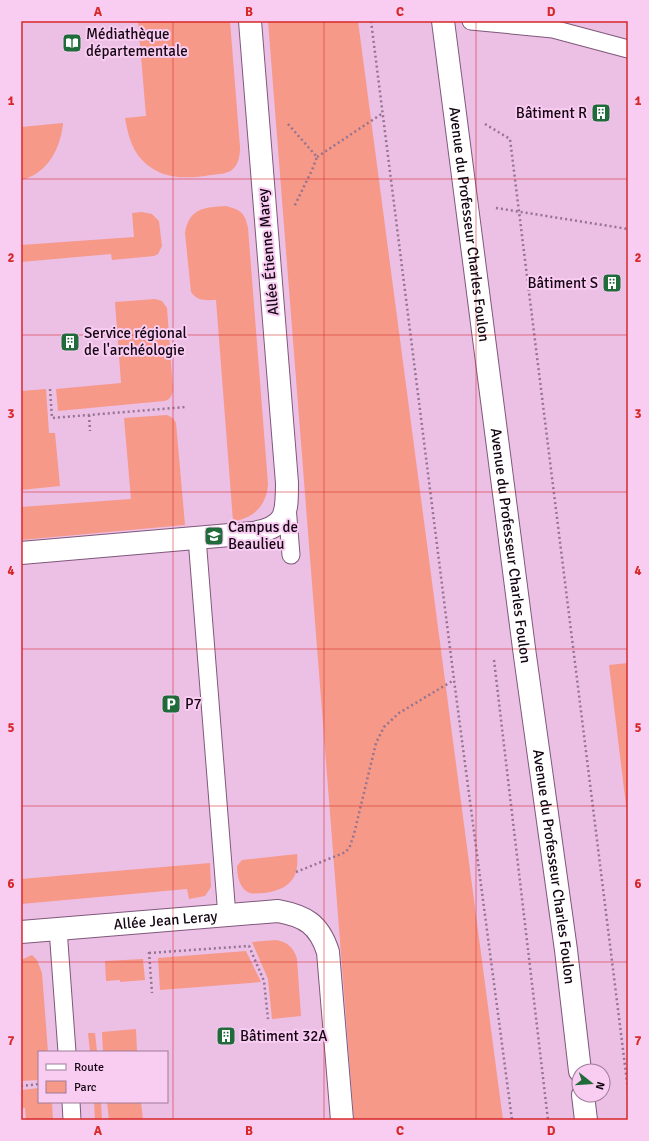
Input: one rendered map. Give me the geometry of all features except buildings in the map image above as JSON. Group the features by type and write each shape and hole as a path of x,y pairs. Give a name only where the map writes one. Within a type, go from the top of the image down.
{"street":[{"name":"Allée Étienne Marey","path":"250,21 287,483 287,505"},
{"name":"Avenue du Professeur Charles Foulon","path":"443,21 526,664 566,950 579,1063"},
{"path":"21,553 253,533 270,529 277,524 282,518 287,505"},
{"name":"Allée Jean Leray","path":"21,932 278,911 294,914 308,920 320,934 328,952 342,1120"},
{"path":"584,1103 586,1120"}],"lane":[{"path":"471,21 553,30 628,49"},
{"path":"287,505 291,556"},
{"path":"196,538 228,916"},
{"path":"58,929 67,1051"},
{"path":"71,1103 72,1120"}],"path":[{"path":"371,21 454,680 512,1120"},
{"path":"454,106 510,139 628,1090"},
{"path":"257,113 276,117 288,125 317,157"},
{"path":"312,170 317,157 383,113"},
{"path":"520,212 628,229"},
{"path":"50,389 52,418 186,407"},
{"path":"89,414 90,431"},
{"path":"494,659 548,1120"},
{"path":"296,872 346,852 350,846 354,834 376,743 384,727 399,713 454,680"},
{"path":"146,922 152,994"},
{"path":"149,953 249,946 264,980 268,1019"},
{"path":"21,1086 38,1084"}],"green space":[{"path":"138,21 230,21 240,147 238,162 232,170 222,174 192,177 166,175 149,167 135,151 125,118 146,116"},
{"path":"268,21 358,21 503,1120 354,1120"},
{"path":"63,123 59,142 51,159 38,172 21,180 21,127"},
{"path":"226,206 242,213 248,228 268,484 265,498 258,510 247,517 233,521 216,300 199,299 191,292 185,233 190,218 199,210 211,207"},
{"path":"142,212 152,214 159,221 162,246 158,254 154,256 112,260 111,254 21,262 21,245 134,237 132,213"},
{"path":"155,299 162,301 167,308 173,390 168,400 58,411 56,389 121,383 115,302"},
{"path":"46,389 49,433 55,433 60,486 21,490 21,391"},
{"path":"167,415 173,418 176,423 185,525 21,540 21,507 131,499 124,418"},
{"path":"628,663 628,822 609,665"},
{"path":"297,854 296,871 294,877 285,886 272,892 255,894 248,892 240,883 237,866 242,860"},
{"path":"210,863 211,887 205,896 189,899 187,889 21,904 21,879"},
{"path":"276,940 287,944 296,955 301,1016 272,1019 268,979 252,942"},
{"path":"246,951 261,982 160,990 158,958"},
{"path":"32,955 37,960 42,973 48,1051 38,1051 38,1080 21,1081 21,960"},
{"path":"143,959 145,980 120,982 120,980 106,981 105,961"},
{"path":"136,1029 137,1051 103,1051 102,1032"},
{"path":"88,1033 95,1033 97,1051 90,1051"},
{"path":"38,1088 38,1103 52,1103 53,1120 26,1120 25,1108 21,1108 21,1090"},
{"path":"94,1103 101,1103 102,1120 95,1120"},
{"path":"107,1103 141,1103 143,1120 109,1120"}],"place":[{"name":"Médiathèque départementale","path":"72,43"},
{"name":"Bâtiment R","path":"601,113"},
{"name":"Bâtiment S","path":"612,283"},
{"name":"Service régional de l'archéologie","path":"70,342"},
{"name":"Campus de Beaulieu","path":"214,536"},
{"name":"P7","path":"171,704"},
{"name":"Bâtiment 32A","path":"226,1036"}]}
